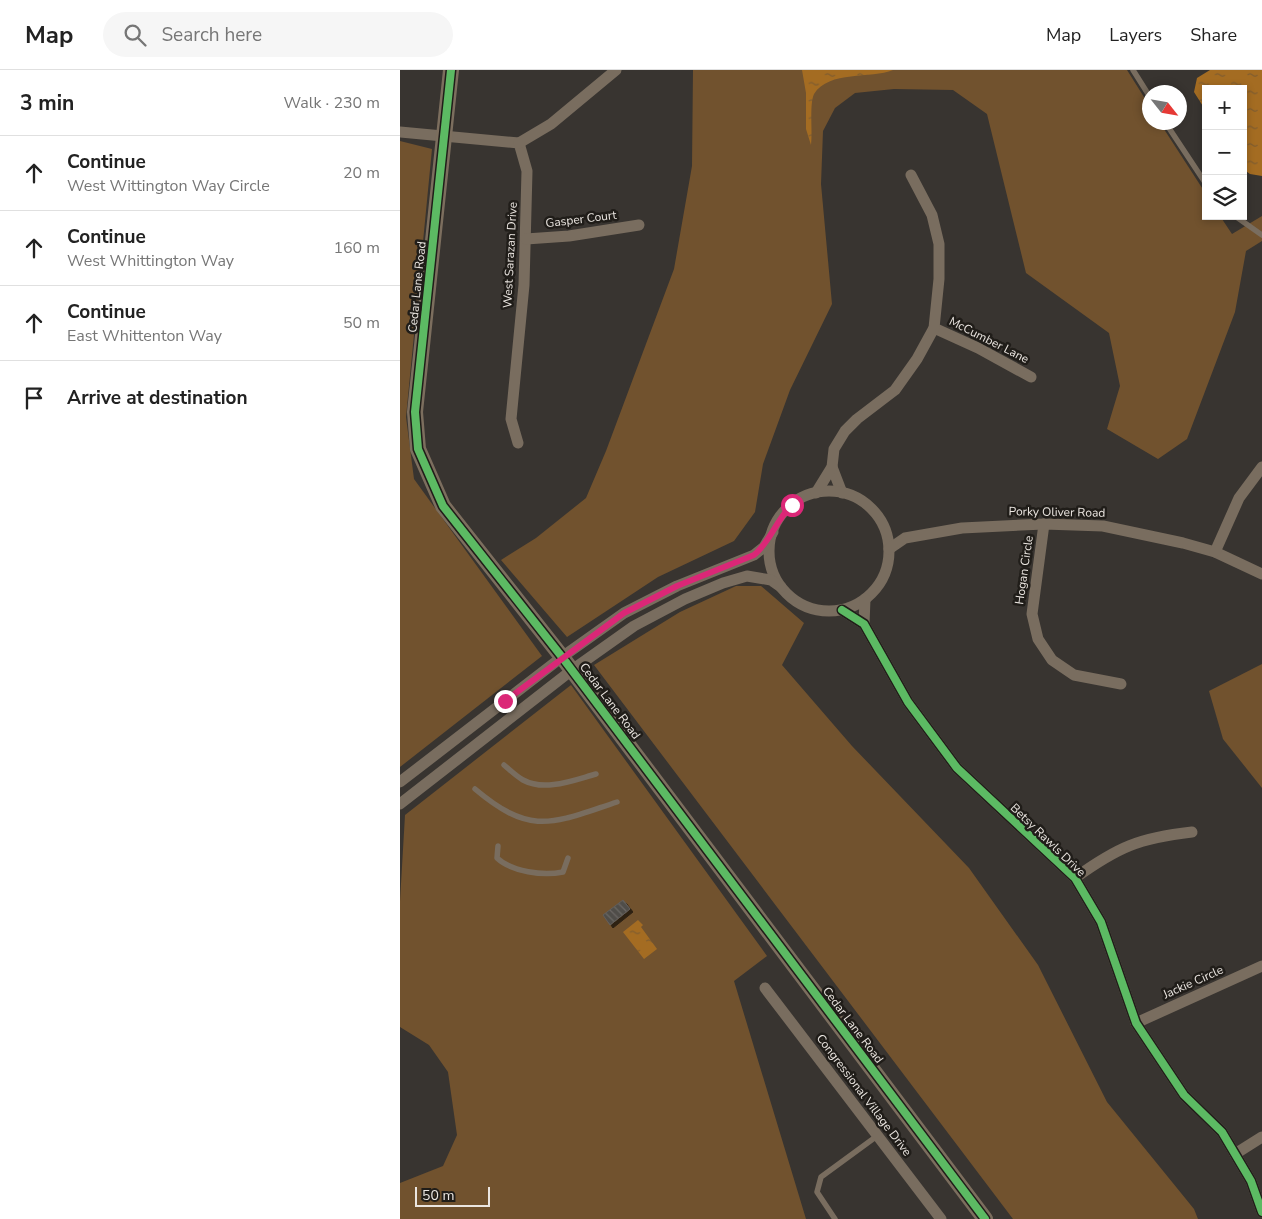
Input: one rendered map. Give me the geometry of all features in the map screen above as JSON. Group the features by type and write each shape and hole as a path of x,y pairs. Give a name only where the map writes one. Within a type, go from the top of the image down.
{"street":[{"name":"Cedar Lane Road","path":"451,70 416,412 418,449 443,506 572,670 985,1219"},
{"path":"400,132 422,136 444,135 519,143 551,124 616,70"},
{"name":"West Sarazan Drive","path":"518,443 511,419 526,239 527,171 519,143"},
{"path":"816,493 832,468 834,449 845,431 895,390 917,358 934,328 939,279 939,244 932,215 911,175"},
{"name":"Gasper Court","path":"526,239 569,236 639,225"},
{"name":"McCumber Lane","path":"934,328 978,348 1031,377"},
{"path":"1216,552 1239,498 1262,467"},
{"path":"832,468 842,493"},
{"path":"400,782 562,657 648,600 677,586 754,555 764,547 777,523 792,505 816,493 842,493 868,505 884,526 904,538"},
{"name":"Porky Oliver Road","path":"889,549 904,538 962,528 1044,524 1103,526 1183,542 1216,552 1262,574"},
{"name":"Hogan Circle","path":"1044,524 1032,614 1038,639 1052,660 1074,675 1121,684"},
{"path":"400,804 572,670 634,626 723,583 747,576 759,576 771,580 793,599 812,609 842,610 865,599 883,577 889,549 884,526"},
{"path":"773,532 770,562 781,587"},
{"path":"864,624 865,599"},
{"name":"Betsy Rawls Drive","path":"842,610 864,624 908,702 958,768 1075,878 1101,922 1136,1023 1184,1095 1222,1132 1251,1182 1262,1212"},
{"path":"1075,878 1108,854 1128,845 1161,835 1192,832"},
{"name":"Jackie Circle","path":"1136,1023 1262,966"},
{"name":"Congressional Village Drive","path":"765,988 941,1219"},
{"path":"1234,1154 1262,1137"}],"lane":[{"path":"1133,70 1142,85"},
{"path":"1170,130 1202,178"},
{"path":"1241,220 1262,235"},
{"path":"504,766 524,781 541,784 557,785 596,774"},
{"path":"475,789 496,807 516,817 543,823 564,820 617,802"},
{"path":"498,846 497,858 505,866 550,874 563,872 568,858"},
{"path":"835,1219 817,1192 821,1177 877,1136"}],"shaded area":[{"path":"693,70 1127,70 1142,94 1142,130 1165,130 1202,188 1202,220 1223,220 1232,234 1262,216 1262,241 1246,251 1235,312 1187,439 1158,459 1107,429 1120,386 1109,333 1026,273 987,114 953,90 894,89 855,93 835,108 823,131 821,184 832,304 790,390 763,464 755,512 734,541 658,577 567,637 501,560 536,538 586,498 606,451 674,269 692,166"},
{"path":"400,141 432,149 406,417 414,479 542,656 400,767"},
{"path":"736,586 761,586 804,623 782,665 852,746 969,868 1038,965 1107,1102 1194,1209 1198,1219 1013,1219 594,665 680,612"},
{"path":"1262,664 1262,788 1223,739 1209,691"},
{"path":"571,685 767,956 734,981 806,1219 400,1219 400,1183 443,1166 457,1135 448,1072 429,1045 400,1027 400,901 405,815"}],"water":[{"path":"802,70 893,70 884,73 840,78 821,86 814,94 813,99 811,145 806,129 806,93"},
{"path":"1210,70 1262,70 1262,176 1247,172 1247,85 1202,85 1202,105 1194,92 1197,78"},
{"path":"638,920 657,949 644,959 623,932"}],"building":[{"path":"623,900 630,909 610,925 603,915"}],"cycle path":[{"path":"451,70 415,412 418,449 443,506 562,657 985,1219"},
{"path":"842,610 864,624 908,702 957,768 1075,878 1101,922 1136,1023 1184,1095 1222,1132 1251,1181 1262,1212"}],"route":[{"path":"505,701 624,613 677,586 754,555 764,547 777,523 792,505"}]}
